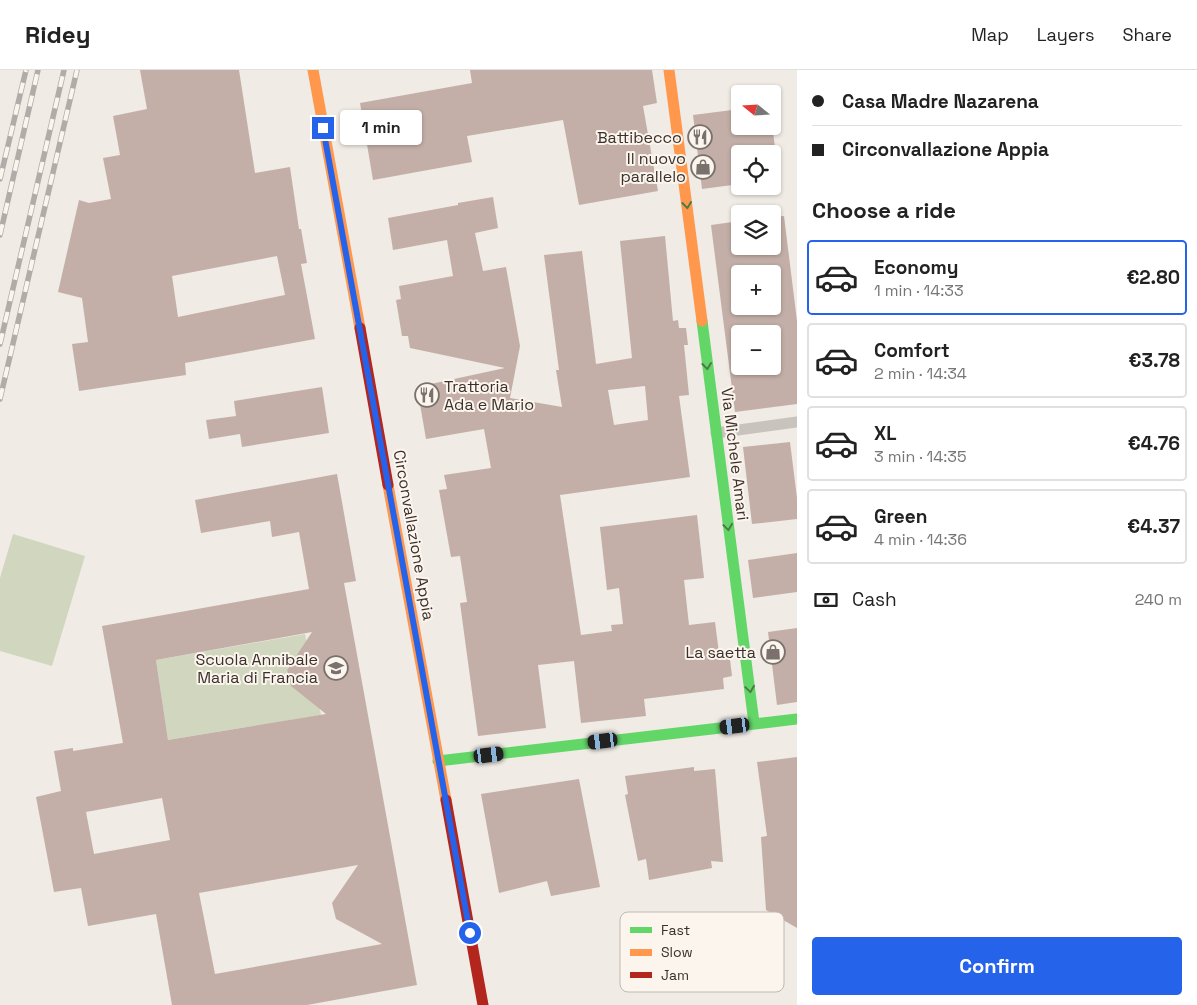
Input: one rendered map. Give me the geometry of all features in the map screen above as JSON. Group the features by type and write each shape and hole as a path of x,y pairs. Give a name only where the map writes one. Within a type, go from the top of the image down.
{"street":[{"name":"Circonvallazione Appia","path":"313,70 483,1005"},
{"name":"Via Michele Amari","path":"669,70 754,723"},
{"path":"438,761 797,719"}],"lane":[{"path":"716,434 797,422"}],"green space":[{"path":"13,534 85,556 52,666 0,651 0,578"},
{"path":"305,634 310,661 289,665 288,677 292,685 298,688 315,686 321,715 168,740 156,660"}],"building":[{"path":"140,70 239,70 255,173 290,167 299,229 301,229 307,263 301,264 315,339 185,363 186,375 79,391 72,344 88,342 82,298 58,292 79,200 89,203 111,199 103,158 120,155 113,116 147,109","holes":["277,256 285,295 178,317 172,276"]},
{"path":"470,70 652,70 657,103 643,106 658,191 579,205 563,120 467,136 472,162 373,180 360,103 472,83"},
{"path":"731,110 731,135 773,135 775,145 731,145 731,185 702,189 693,115"},
{"path":"493,197 498,228 475,233 483,271 506,267 520,346 510,398 562,407 556,370 559,370 544,255 582,251 596,364 632,358 620,241 665,236 673,321 678,320 679,328 686,328 688,345 684,345 689,395 679,396 690,477 560,495 581,635 612,631 611,625 623,624 619,588 607,590 600,527 697,515 704,578 684,580 689,625 715,622 719,653 729,651 732,676 723,678 724,689 644,699 646,716 581,723 574,661 538,665 546,728 478,736 460,603 467,602 460,556 451,557 439,490 447,489 444,475 491,468 484,429 426,439 417,387 505,368 410,348 408,336 402,336 396,300 401,299 399,286 453,276 447,240 393,250 388,218 458,205 458,203","holes":["645,386 648,420 614,425 608,390"]},
{"path":"781,216 784,216 797,321 797,404 735,412 711,225 731,222 731,255 781,255"},
{"path":"322,387 329,433 242,447 240,434 209,439 206,420 236,416 234,401"},
{"path":"790,442 797,498 797,519 752,524 743,447"},
{"path":"337,474 356,581 344,583 417,985 307,1005 172,1005 156,914 88,926 81,888 54,892 36,797 61,791 54,751 73,748 73,751 123,743 102,626 309,589 299,532 272,537 270,521 201,533 195,500","holes":["312,632 287,670 291,686 326,714 168,740 156,660","162,798 170,840 94,854 86,812","358,865 332,903 336,919 382,944 215,974 199,893"]},
{"path":"797,553 797,592 753,598 748,560"},
{"path":"797,628 797,702 777,705 768,632"},
{"path":"797,757 797,928 784,920 784,912 769,912 766,910 761,837 767,836 757,762"},
{"path":"694,767 694,771 715,769 723,862 711,861 712,868 649,880 646,859 638,861 625,795 628,794 625,776"},
{"path":"579,779 600,887 551,896 547,881 499,893 481,794"}],"railway":[{"path":"0,179 26,70"},
{"path":"0,235 38,70"},
{"path":"0,344 64,70"},
{"path":"0,399 77,70"}],"traffic: fast":[{"path":"702,321 754,723"},
{"path":"438,761 797,719"}],"traffic: slow":[{"path":"313,70 360,328"},
{"path":"669,70 702,321"},
{"path":"388,485 446,800"}],"traffic: jam":[{"path":"360,328 388,485"},
{"path":"446,800 483,1005"}],"place":[{"name":"Battibecco","path":"700,137"},
{"name":"Il nuovo parallelo","path":"703,167"},
{"name":"Trattoria Ada e Mario","path":"427,395"},
{"name":"La saetta","path":"773,652"},
{"name":"Scuola Annibale Maria di Francia","path":"336,668"}],"route":[{"path":"323,128 470,933"}]}
